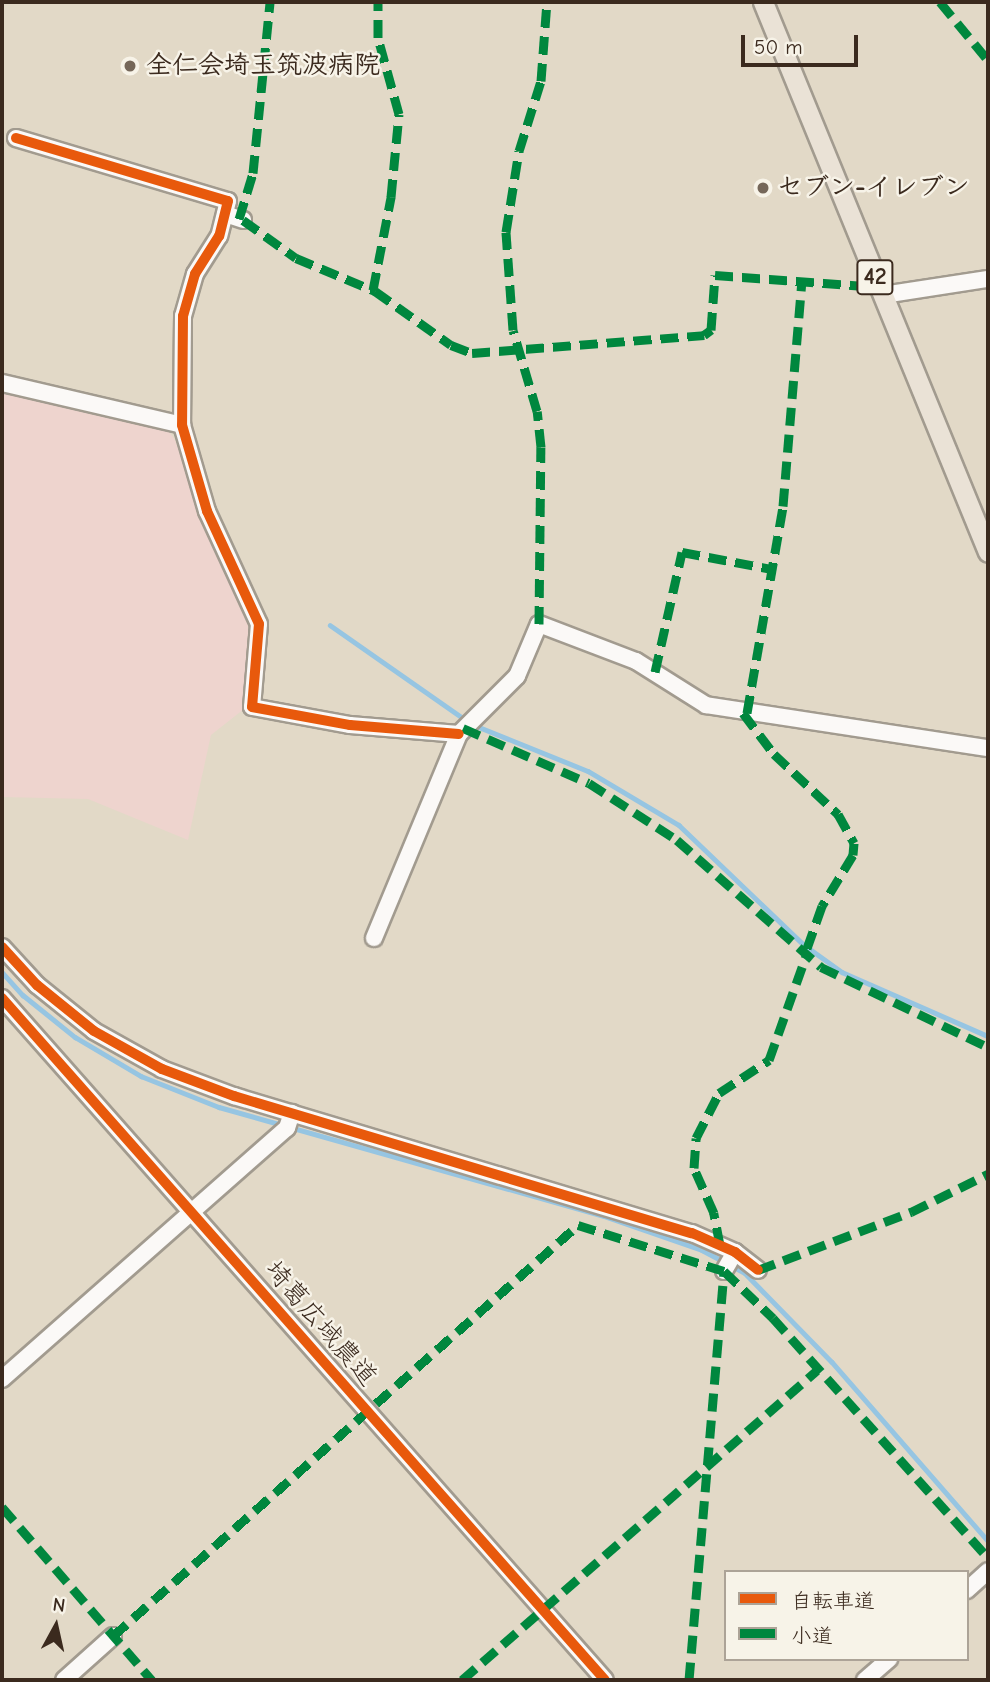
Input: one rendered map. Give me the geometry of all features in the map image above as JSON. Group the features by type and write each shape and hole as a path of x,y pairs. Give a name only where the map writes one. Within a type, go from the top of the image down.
{"main road":[{"name":"42","path":"763,2 988,552"}],"street":[{"path":"16,138 228,201 219,236 195,274 183,316 182,425 206,511 259,624 253,707 350,725 466,726"},
{"path":"225,214 243,220"},
{"path":"883,295 988,279"},
{"path":"2,383 182,425"},
{"path":"374,938 466,726 517,676 539,624 636,661 706,705 988,748"},
{"path":"2,947 45,992 113,1042 204,1087 290,1121 692,1233 735,1252 758,1270"},
{"name":"埼葛広域農道","path":"2,998 605,1680"},
{"path":"2,1379 192,1212 290,1121"},
{"path":"724,1270 735,1252"},
{"path":"969,1588 988,1571"},
{"path":"64,1680 113,1636"},
{"path":"865,1680 887,1661"}],"shaded area":[{"path":"2,392 169,432 175,440 208,531 248,620 250,638 244,709 211,735 188,840 88,799 2,797"}],"waterway":[{"path":"330,625 467,721"},
{"path":"474,725 588,771 679,825 803,944 842,972 988,1036"},
{"path":"2,972 23,995 75,1037 141,1076 219,1107 604,1216 702,1250 745,1273 832,1362 988,1541"}],"marked path":[{"path":"239,219 253,173 270,2"},
{"path":"373,290 391,197 399,114 378,38 378,2"},
{"path":"539,624 541,447 537,411 513,330 506,232 519,151 541,81 547,2"},
{"path":"940,2 988,60"},
{"path":"243,220 296,258 375,291 451,345 472,353 704,335 711,330 715,275 879,287"},
{"path":"747,713 783,506 802,282"},
{"path":"655,672 682,552 772,569"},
{"path":"743,713 774,754 838,814 854,843 853,855 822,906 805,954"},
{"path":"463,728 589,783 677,840 821,967 988,1047"},
{"path":"720,1245 714,1213 694,1168 696,1138 719,1093 769,1060 806,956"},
{"path":"758,1270 911,1212 988,1174"},
{"path":"113,1636 578,1225 724,1271 773,1318 988,1558"},
{"path":"689,1680 724,1271"},
{"path":"462,1680 817,1370"},
{"path":"2,1507 152,1680"}],"cycle path":[{"path":"16,138 228,201 219,236 195,274 183,316 182,425 207,511 259,624 252,707 350,725 459,734"},
{"path":"2,947 37,985 94,1031 162,1069 234,1096 692,1233 735,1252 758,1270"},
{"path":"2,998 605,1680"}],"place":[{"name":"全仁会埼玉筑波病院","path":"130,66"},
{"name":"セブン-イレブン","path":"763,188"}]}
